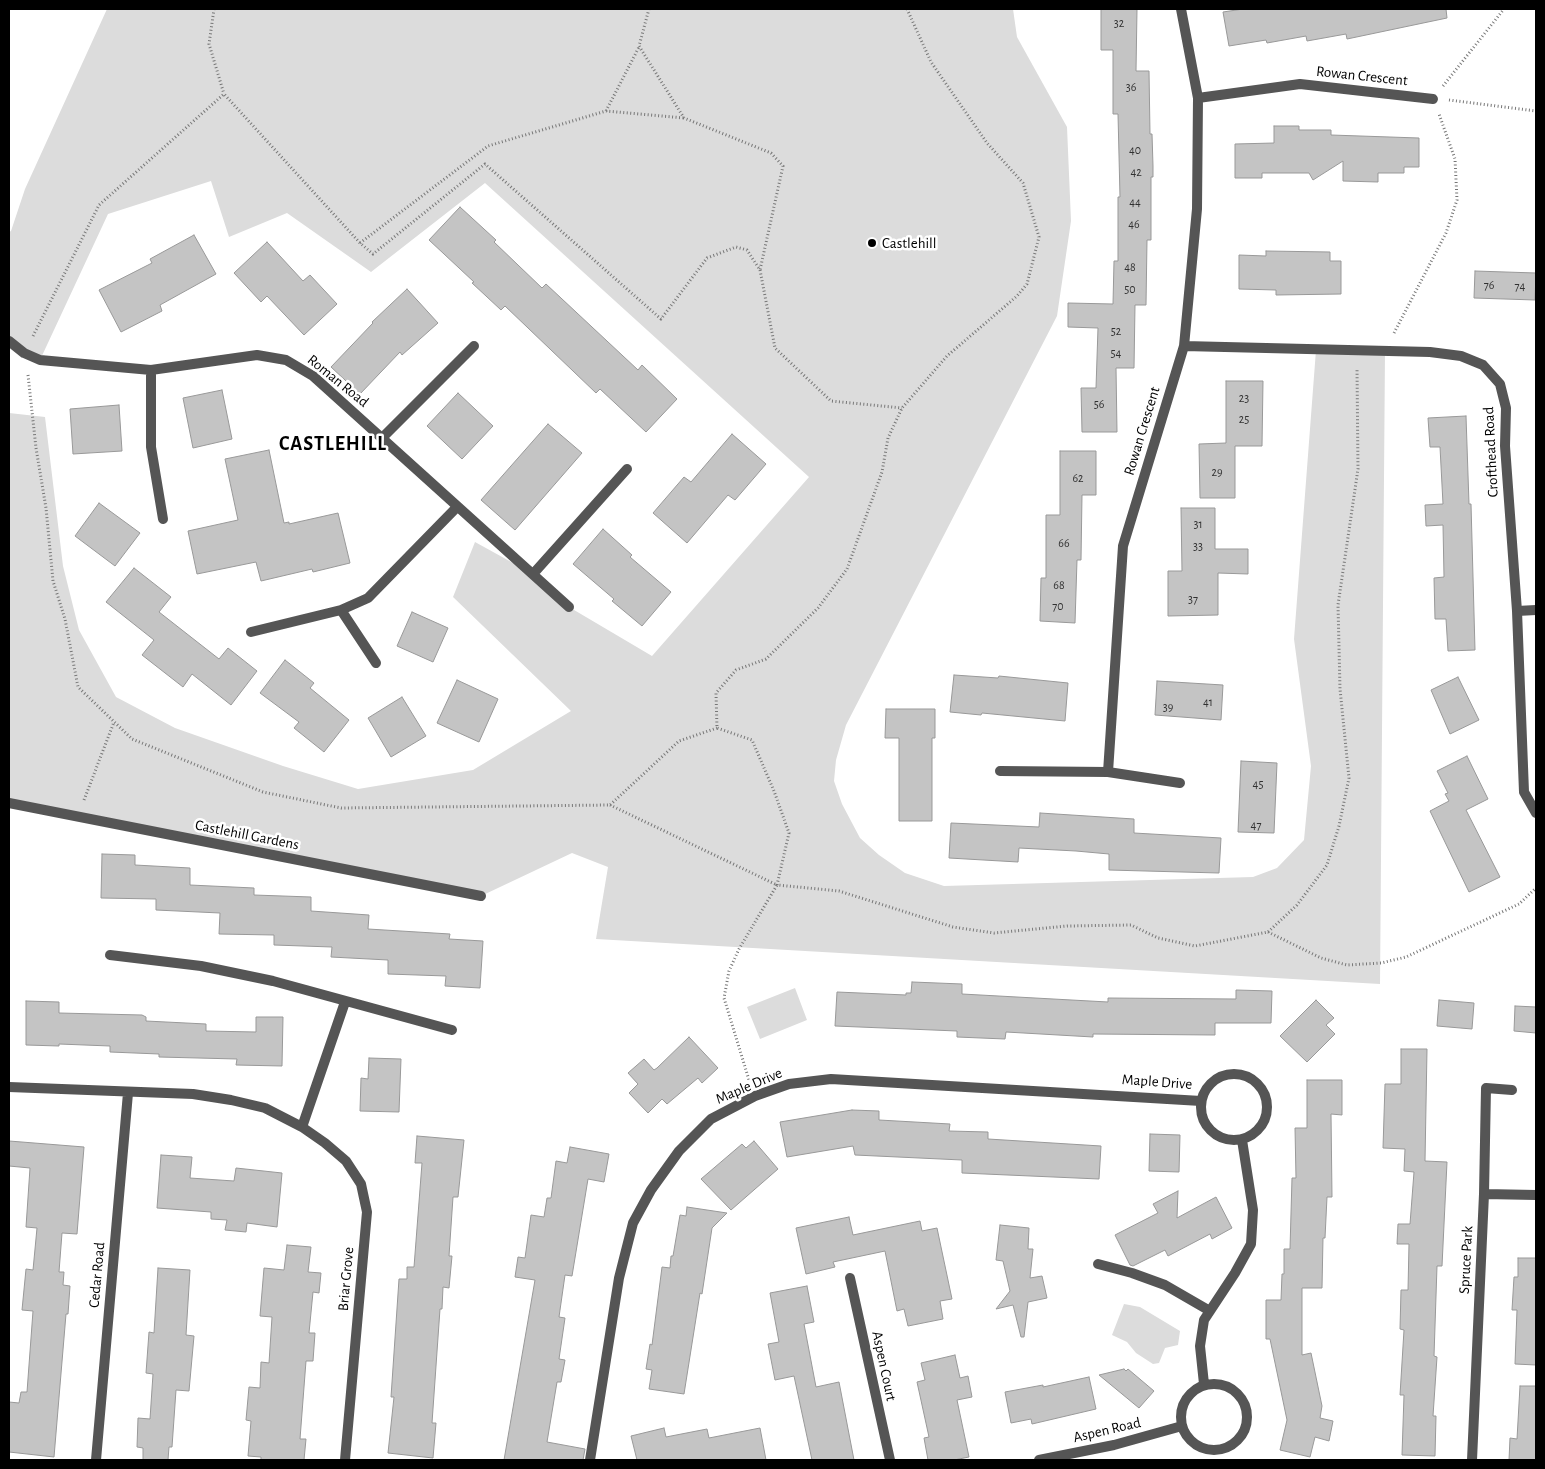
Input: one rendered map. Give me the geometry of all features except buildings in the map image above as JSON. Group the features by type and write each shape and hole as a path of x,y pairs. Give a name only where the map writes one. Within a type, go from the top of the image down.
{"street":[{"name":"Rowan Crescent","path":"1108,772 1123,546 1184,346 1197,209 1198,98 1181,9"},
{"name":"Rowan Crescent","path":"1198,98 1300,84 1433,99"},
{"name":"Roman Road","path":"9,341 24,353 40,360 151,370 257,355 286,360 313,376 569,607"},
{"path":"382,438 474,346"},
{"name":"Crofthead Road","path":"1184,346 1430,352 1461,356 1483,365 1500,384 1506,408 1505,446 1517,611 1524,792 1536,813"},
{"path":"151,370 151,447 163,518"},
{"path":"533,574 626,469"},
{"path":"251,632 341,610 368,598 457,507"},
{"path":"341,610 376,663"},
{"path":"1517,611 1536,610"},
{"path":"1000,771 1108,772 1180,783"},
{"name":"Castlehill Gardens","path":"9,803 481,896"},
{"path":"110,955 201,966 273,981 452,1030"},
{"path":"302,1127 345,1002"},
{"name":"Maple Drive","path":"1224,1075 1248,1076 1258,1083 1265,1093 1267,1104 1266,1116 1261,1127 1252,1135 1242,1140 1225,1139 1211,1131 1202,1117 1202,1100 1206,1089 1214,1080 1224,1075"},
{"name":"Maple Drive","path":"590,1460 620,1278 633,1223 651,1190 679,1150 711,1119 756,1096 789,1084 831,1079 1202,1100"},
{"name":"Briar Grove","path":"9,1087 193,1094 230,1100 265,1108 302,1127 346,1161 361,1184 367,1212 345,1460"},
{"name":"Spruce Park","path":"1472,1460 1484,1194 1486,1088 1512,1090"},
{"name":"Cedar Road","path":"96,1460 128,1093"},
{"path":"1204,1384 1200,1346 1204,1320 1235,1274 1251,1244 1253,1210 1242,1140"},
{"path":"1484,1194 1536,1195"},
{"path":"1098,1264 1132,1273 1165,1285 1210,1311"},
{"name":"Aspen Court","path":"850,1278 890,1460"},
{"path":"1215,1383 1236,1391 1243,1400 1247,1411 1247,1422 1243,1433 1227,1448 1205,1449 1194,1444 1186,1436 1182,1426 1180,1413 1184,1400 1192,1390 1204,1384 1215,1383"},
{"name":"Aspen Road","path":"1040,1460 1114,1445 1182,1426"}],"path":[{"path":"214,9 209,44 224,94 360,243 373,254 485,164 661,319 707,258 736,247 747,250 760,270 775,348 831,401 902,408"},
{"path":"606,111 639,46 649,9"},
{"path":"717,728 716,693 736,670 766,659 818,608 847,569 882,472 888,438 902,408 947,356 1017,296 1028,284 1039,237 1023,184 988,143 931,62 907,9"},
{"path":"1433,99 1504,9"},
{"path":"639,46 684,118"},
{"path":"224,94 99,205 24,353 46,508 53,581 65,619 78,686 132,740 263,792 341,808 610,805 777,885 839,891 953,927 994,933 1066,926 1131,926 1158,938 1195,946 1268,932 1297,905 1328,865 1339,826 1349,778 1340,689 1338,605 1358,468 1356,350"},
{"path":"1433,99 1536,111"},
{"path":"1385,351 1446,233 1457,200 1455,160 1433,99"},
{"path":"360,243 488,146 606,111 684,118 771,153 783,166 760,270"},
{"path":"78,817 114,722"},
{"path":"610,805 680,742 717,728 752,740 774,791 789,833 777,885 739,949 729,971 724,998 744,1065 756,1096"},
{"path":"1268,932 1321,958 1347,965 1381,963 1406,958 1519,904 1536,888"}],"shaded area":[{"path":"107,9 1013,9 1017,37 1067,127 1071,221 1057,316 846,725 836,760 834,781 842,804 860,838 879,855 905,873 944,886 1253,877 1277,868 1304,840 1311,766 1294,639 1316,350 1385,351 1380,984 596,939 608,867 572,853 481,896 9,804 9,413 45,417 63,566 79,630 116,697 175,728 283,766 358,789 473,770 571,711 453,597 475,542 533,574 569,607 652,656 809,477 485,183 371,272 287,213 229,237 211,181 108,214 40,360 24,353 9,336 9,232 11,231 25,189"},
{"path":"795,988 807,1020 760,1039 747,1007"},
{"path":"1124,1304 1140,1307 1180,1331 1178,1345 1165,1348 1159,1363 1153,1364 1136,1353 1127,1342 1112,1335"}],"place":[{"name":"Castlehill","path":"872,243"}],"district":[{"name":"CASTLEHILL","path":"333,444"}]}
